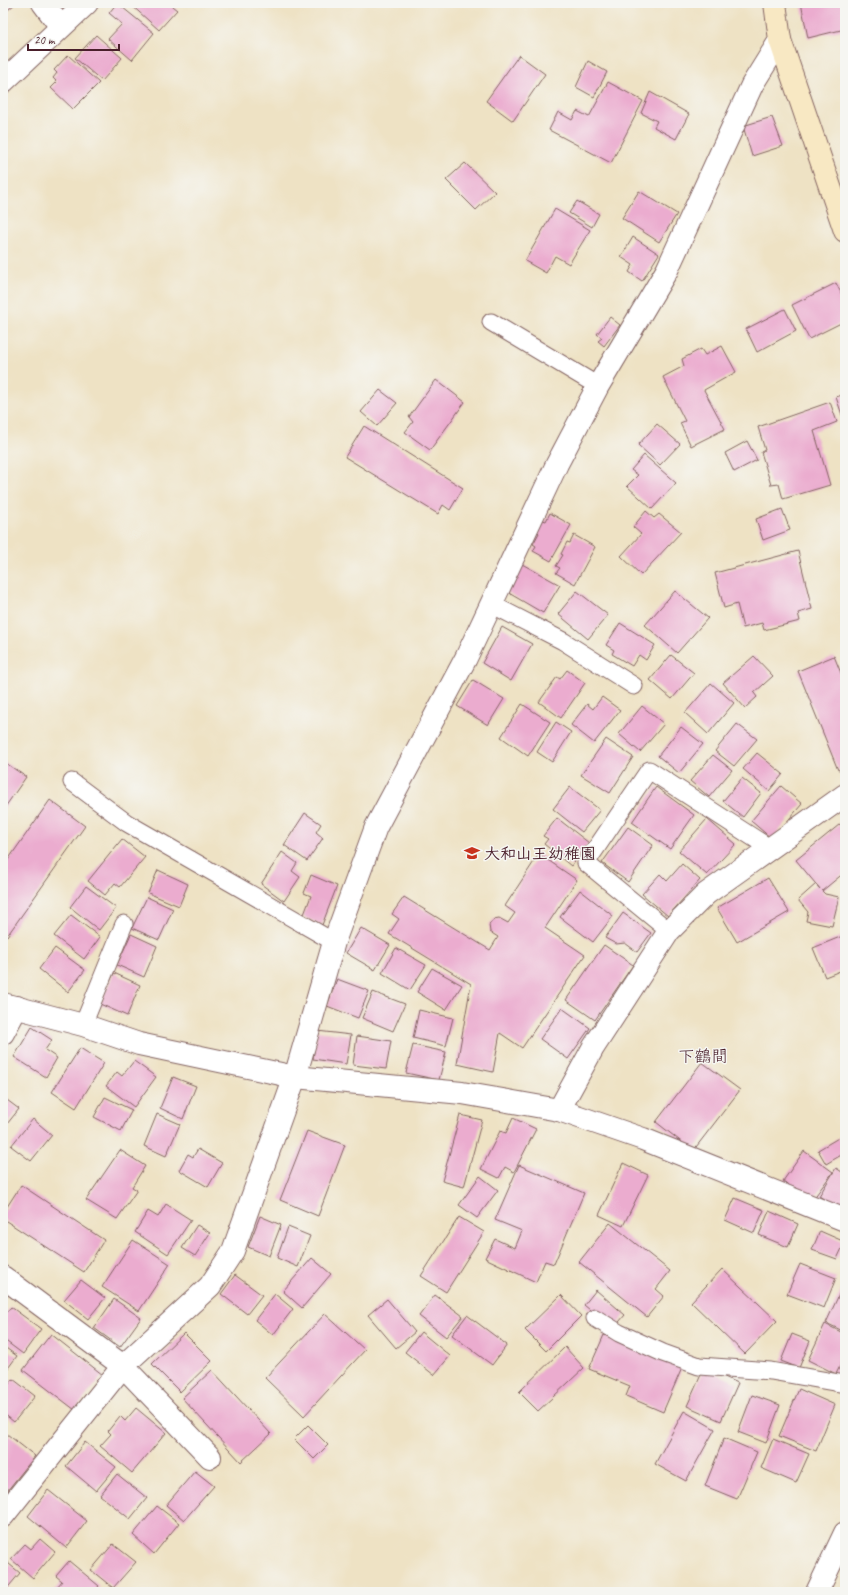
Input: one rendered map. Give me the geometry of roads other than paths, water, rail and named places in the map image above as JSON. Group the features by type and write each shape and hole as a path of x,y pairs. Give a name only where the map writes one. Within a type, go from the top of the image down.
{"street":[{"path":"43,3 61,27"},
{"path":"3,82 87,3"},
{"path":"775,3 780,40 845,231"},
{"path":"3,1516 123,1366 210,1286 233,1251 294,1077 334,942 376,827 466,658 557,464 598,386 667,270 752,85 780,40"},
{"path":"559,1110 593,1048 669,931 706,894 845,795"},
{"path":"3,1033 10,1006 83,1025 139,1044 294,1077 462,1093 559,1110 643,1139 845,1220"},
{"path":"3,1277 123,1366 210,1457"},
{"path":"817,1592 845,1533"}],"lane":[{"path":"491,322 598,386"},
{"path":"491,604 563,641 634,686"},
{"path":"669,931 586,863 649,770 771,849"},
{"path":"72,782 127,823 334,942"},
{"path":"83,1025 124,924"},
{"path":"595,1318 619,1333 663,1353 699,1366 771,1371 845,1384"}],"place":[{"name":"大和山王幼稚園","path":"472,853"}],"district":[{"name":"下鶴間","path":"703,1056"}]}
